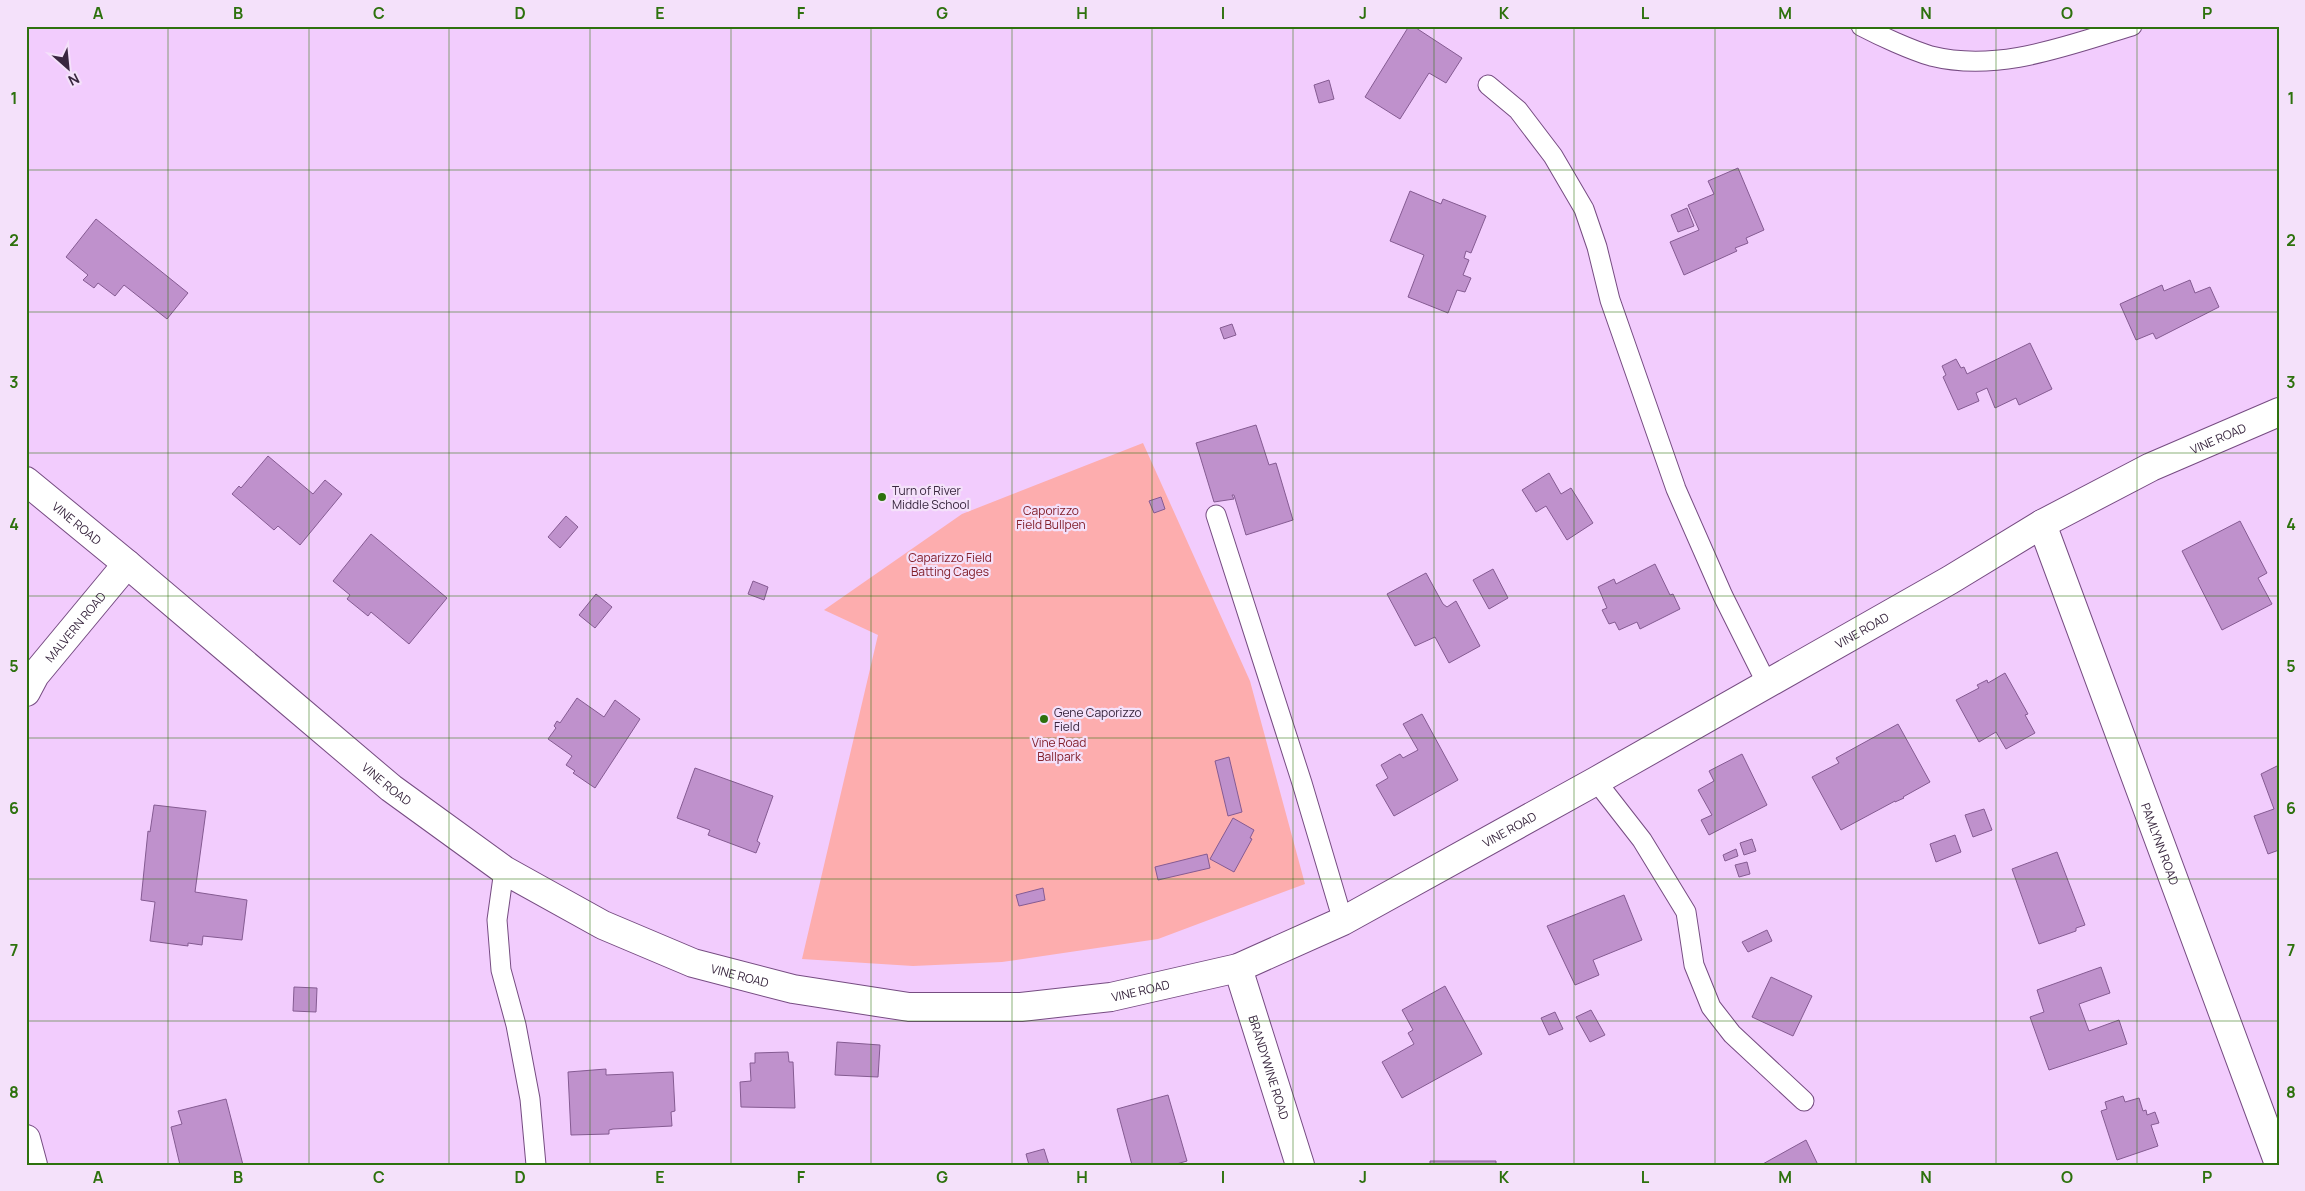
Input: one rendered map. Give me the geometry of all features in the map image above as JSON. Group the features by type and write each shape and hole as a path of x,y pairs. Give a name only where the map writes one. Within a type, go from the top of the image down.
{"street":[{"name":"VINE ROAD","path":"26,481 127,564 390,788 504,870 603,925 693,963 793,988 909,1007 1022,1007 1112,997 1238,968 1343,921 1767,684 1950,580 2042,524 2151,467 2279,412"},
{"name":"PAMLYNN ROAD","path":"2042,524 2279,1164"},
{"name":"MALVERN ROAD","path":"26,692 35,675 127,564"},
{"name":"BRANDYWINE ROAD","path":"1238,968 1300,1165"},
{"path":"26,1139 33,1165"}],"lane":[{"path":"1861,26 1931,56 1979,62 2029,56 2132,26"},
{"path":"1488,86 1518,110 1552,156 1584,208 1597,247 1610,300 1676,489 1723,596 1767,684"},
{"path":"1216,515 1302,784 1343,921"},
{"path":"1596,781 1642,840 1686,912 1694,966 1711,1007 1732,1034 1804,1100"},
{"path":"504,870 497,920 501,970 516,1024 530,1099 536,1165"}],"green space":[{"name":"Vine Road Ballpark","path":"1143,443 1250,681 1305,884 1158,939 1002,962 913,966 802,959 878,635 824,610 962,514"}],"building":[{"path":"1409,26 1413,26 1462,58 1446,83 1429,73 1400,119 1365,97"},
{"path":"1329,80 1334,99 1319,103 1314,85"},
{"path":"1738,168 1764,230 1746,238 1748,243 1735,248 1737,251 1684,275 1670,242 1699,230 1688,205 1714,194 1708,181"},
{"path":"1410,191 1441,204 1443,199 1486,216 1471,253 1466,251 1464,258 1469,260 1463,275 1471,278 1465,292 1457,290 1448,313 1408,297 1424,255 1390,241"},
{"path":"1687,208 1694,226 1678,232 1671,215"},
{"path":"96,219 188,293 167,319 124,285 115,296 98,283 94,288 83,280 88,275 66,257"},
{"path":"2190,280 2195,293 2210,287 2219,307 2156,339 2153,333 2136,340 2120,304 2162,285 2164,291"},
{"path":"1232,324 1236,335 1224,339 1220,328"},
{"path":"2030,343 2052,389 2019,405 2016,398 1995,408 1987,388 1976,393 1979,401 1958,410 1943,377 1946,375 1942,366 1956,359 1961,368 1964,367 1967,374"},
{"path":"1256,425 1269,465 1276,463 1293,520 1246,535 1234,495 1232,495 1234,499 1214,502 1196,443"},
{"path":"268,456 313,494 325,480 342,494 300,545 278,526 274,530 232,494 239,486 241,488"},
{"path":"1549,473 1561,494 1571,488 1593,523 1567,540 1546,506 1536,512 1522,490"},
{"path":"1161,497 1165,509 1154,513 1149,501"},
{"path":"566,516 578,527 560,548 548,537"},
{"path":"2240,521 2267,573 2258,578 2272,604 2222,630 2182,551"},
{"path":"371,534 447,598 409,644 371,612 368,616 347,599 350,595 333,581"},
{"path":"1655,564 1670,595 1673,594 1680,609 1640,629 1637,622 1619,630 1615,622 1609,624 1602,610 1607,608 1598,587 1614,579 1616,584"},
{"path":"1493,569 1508,598 1489,609 1473,580"},
{"path":"1426,573 1443,604 1447,607 1456,601 1480,646 1449,663 1435,637 1415,646 1387,594"},
{"path":"753,581 768,587 764,600 748,594"},
{"path":"596,594 612,607 595,628 579,615"},
{"path":"2005,673 2028,714 2025,715 2035,733 2006,749 1996,732 1979,742 1956,700 1979,688 1977,685 1987,680 1988,683"},
{"path":"577,698 604,717 615,700 640,719 595,788 573,773 575,771 566,765 572,756 548,739 556,728 554,726 557,721 560,723"},
{"path":"1422,714 1458,780 1394,816 1376,785 1388,778 1381,765 1400,754 1403,758 1418,750 1403,724"},
{"path":"1898,724 1930,782 1904,798 1841,830 1812,777 1839,763 1836,758"},
{"path":"1742,754 1767,805 1709,835 1701,820 1712,815 1698,790 1714,781 1709,771"},
{"path":"1229,757 1242,812 1228,816 1215,761"},
{"path":"2279,765 2279,850 2268,854 2254,816 2274,809 2261,774"},
{"path":"695,768 773,796 757,841 760,843 756,853 708,835 710,830 677,818"},
{"path":"154,805 206,811 195,892 247,900 242,940 203,936 202,945 188,943 188,946 150,941 155,902 141,900 148,831 150,832"},
{"path":"1984,809 1992,830 1973,837 1965,815"},
{"path":"1233,818 1254,830 1250,838 1252,839 1234,872 1210,859"},
{"path":"1955,835 1961,852 1936,862 1930,844"},
{"path":"1752,839 1756,851 1744,855 1740,843"},
{"path":"1736,849 1738,856 1725,861 1723,855"},
{"path":"2057,852 2085,925 2076,928 2076,931 2039,944 2012,869"},
{"path":"1207,854 1210,868 1158,880 1155,867"},
{"path":"1747,862 1750,874 1739,877 1735,865"},
{"path":"1043,888 1045,900 1019,906 1016,895"},
{"path":"1624,895 1642,940 1593,960 1599,975 1575,985 1547,926"},
{"path":"1767,930 1772,941 1748,952 1742,942"},
{"path":"2101,967 2110,993 2079,1004 2089,1031 2119,1020 2127,1044 2049,1070 2030,1017 2044,1012 2037,990"},
{"path":"1771,977 1812,996 1793,1036 1752,1017"},
{"path":"1445,986 1482,1054 1402,1098 1382,1062 1414,1044 1408,1033 1413,1030 1402,1010"},
{"path":"294,987 317,988 316,1012 293,1011"},
{"path":"1591,1010 1605,1035 1590,1042 1576,1017"},
{"path":"1555,1012 1563,1029 1549,1035 1541,1018"},
{"path":"837,1042 880,1045 878,1077 835,1075"},
{"path":"788,1052 789,1062 793,1062 795,1108 741,1107 740,1082 751,1081 750,1063 755,1063 755,1053"},
{"path":"606,1069 606,1075 673,1072 675,1111 671,1112 672,1126 613,1129 609,1130 609,1134 571,1135 568,1072"},
{"path":"1168,1095 1187,1161 1173,1165 1132,1165 1117,1109"},
{"path":"2123,1096 2125,1102 2139,1098 2143,1111 2146,1110 2147,1115 2155,1112 2159,1123 2151,1125 2158,1146 2117,1160 2101,1111 2107,1109 2105,1102"},
{"path":"226,1099 243,1165 180,1165 171,1127 182,1124 178,1111"},
{"path":"1806,1140 1818,1165 1761,1165"},
{"path":"1044,1149 1049,1165 1029,1165 1026,1154"},
{"path":"1430,1161 1496,1161 1496,1165 1430,1165"}],"place":[{"name":"Turn of River Middle School","path":"882,497"},
{"name":"Gene Caporizzo Field","path":"1044,719"}],"park label":[{"name":"Caporizzo Field Bullpen","path":"1051,517"},
{"name":"Caparizzo Field Batting Cages","path":"950,564"}]}
